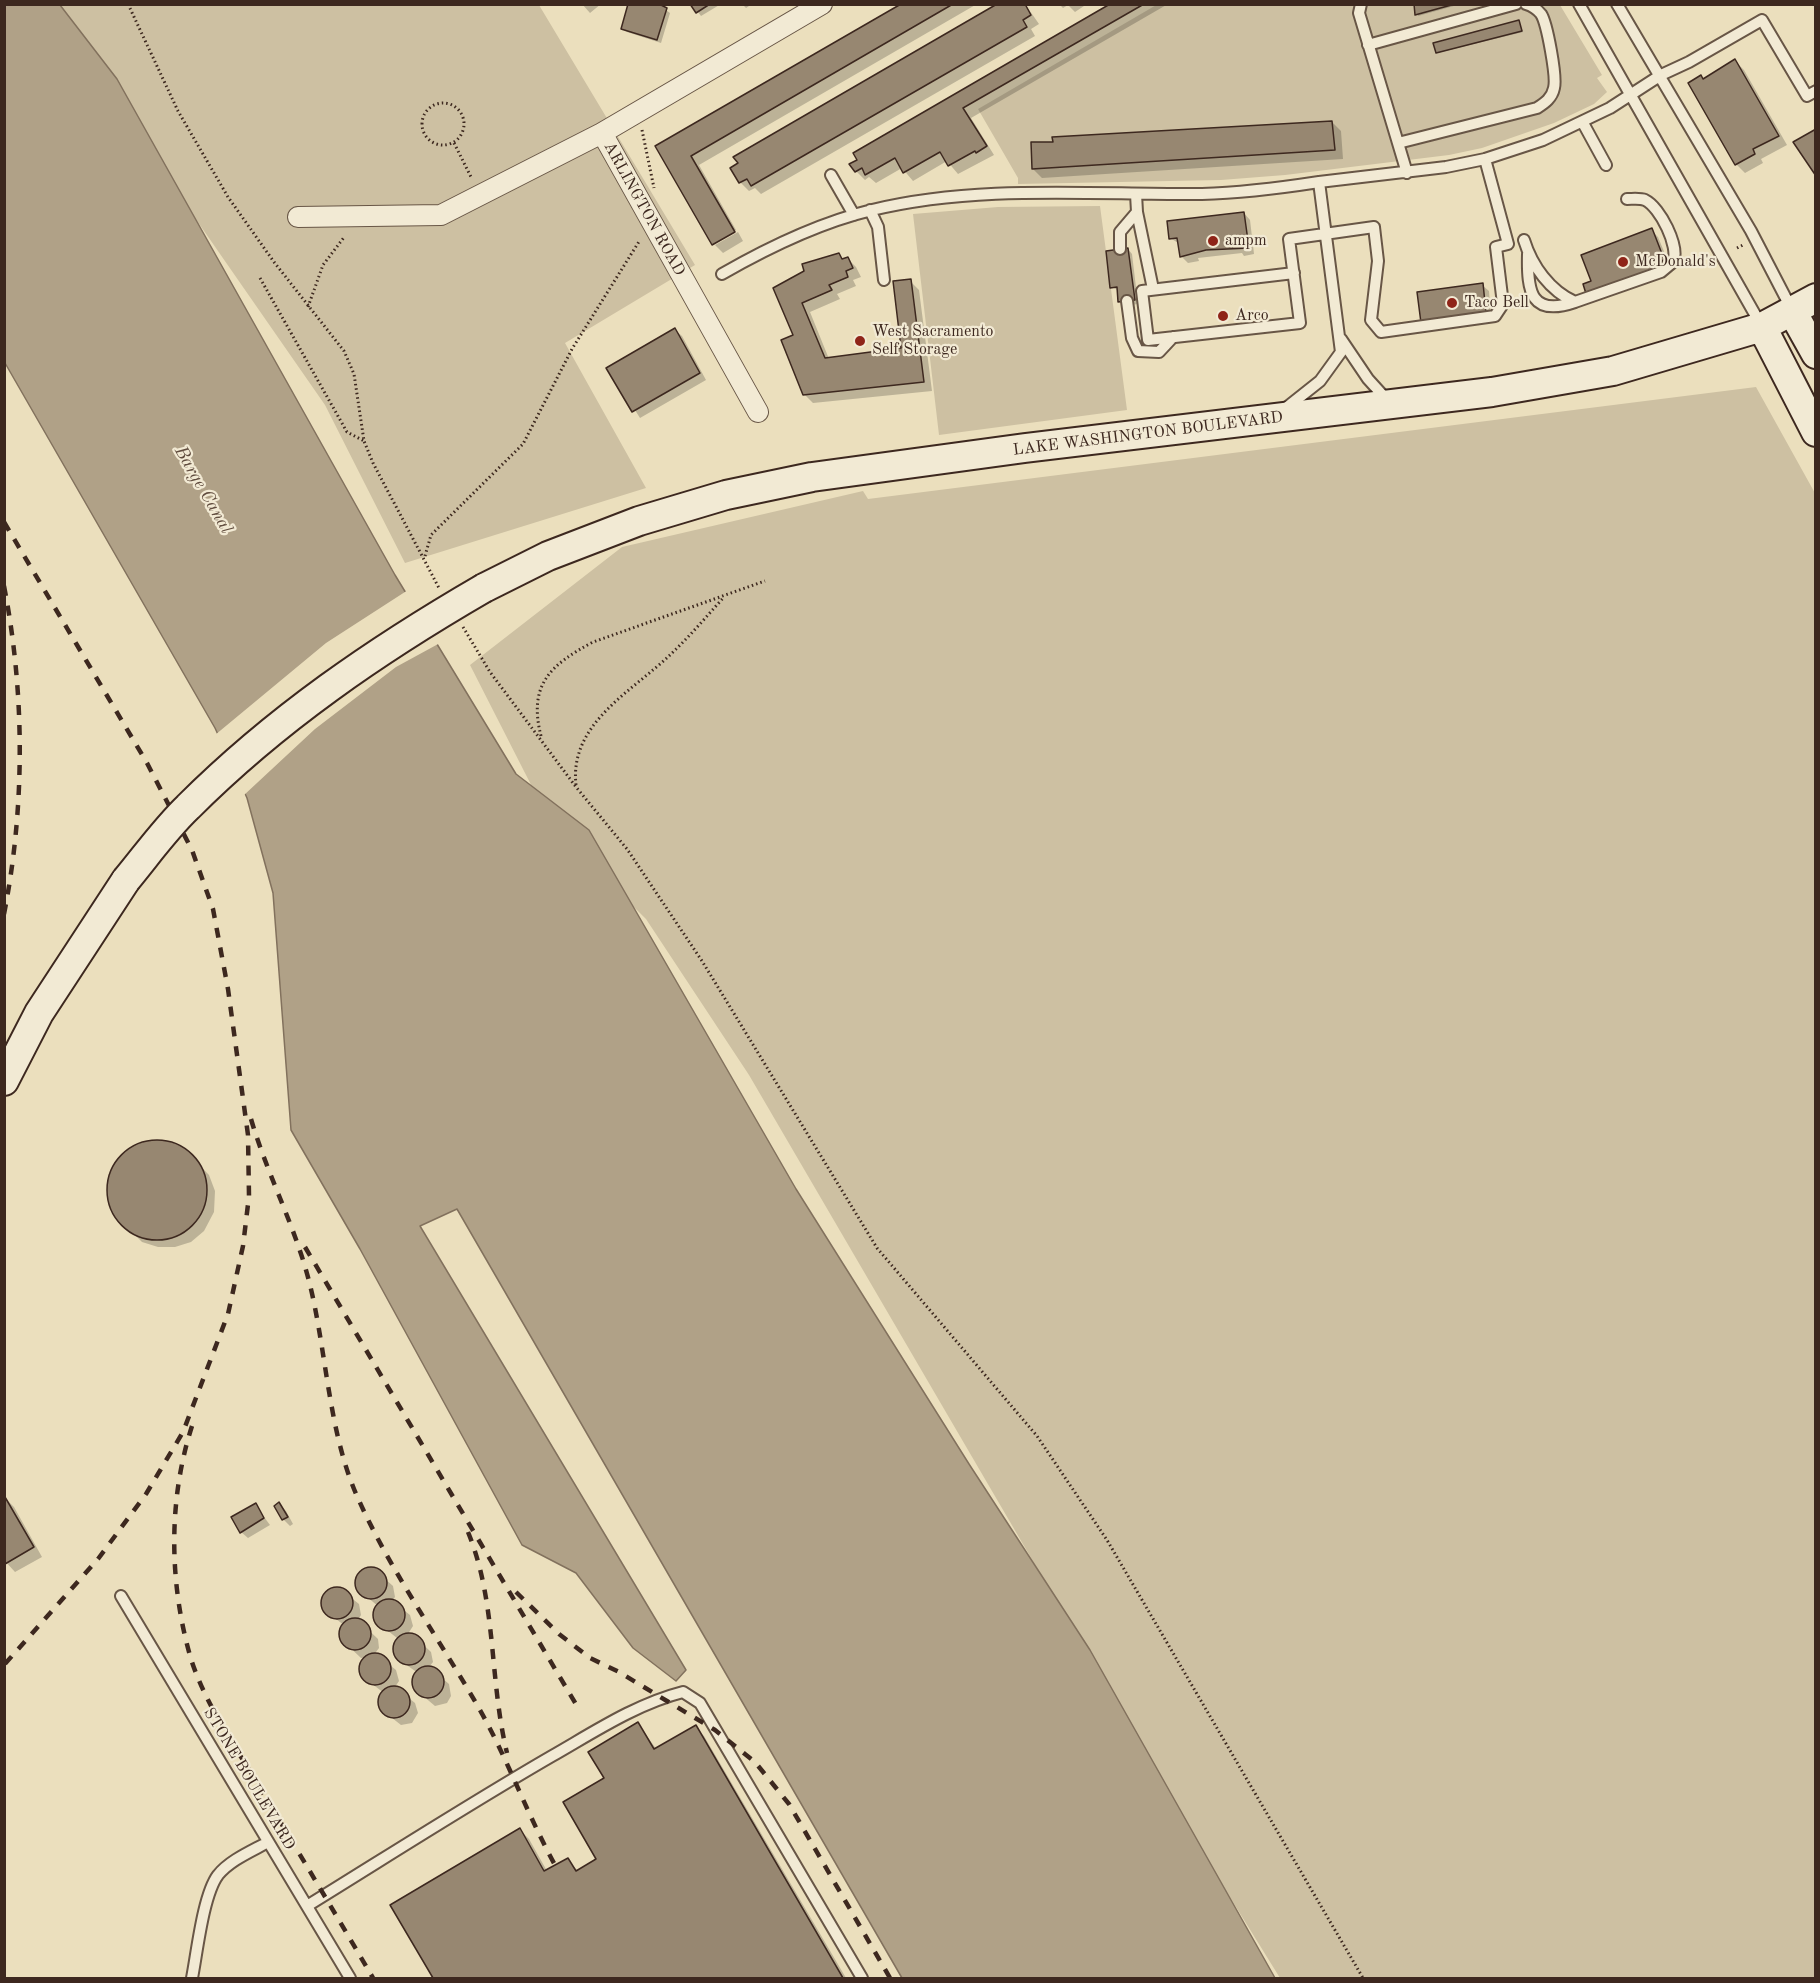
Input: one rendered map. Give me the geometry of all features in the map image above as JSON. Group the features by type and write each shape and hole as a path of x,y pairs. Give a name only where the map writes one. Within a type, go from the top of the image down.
{"main road":[{"name":"LAKE WASHINGTON BOULEVARD","path":"4,1081 39,1013 126,880 186,808 294,714 373,655 484,588 548,556 639,521 726,495 836,474 1024,448 1492,392 1613,371 1762,327 1804,304"},
{"path":"1804,304 1815,354"},
{"path":"1762,327 1815,432"}],"street":[{"name":"ARLINGTON ROAD","path":"758,412 602,133 822,4"},
{"path":"298,217 367,218 441,215 602,133"}],"lane":[{"path":"1361,4 1359,13 1407,173"},
{"path":"1368,45 1516,4"},
{"path":"1398,142 1537,108 1548,102 1554,88 1555,75 1543,16 1533,6 1526,4"},
{"path":"1579,4 1762,327"},
{"path":"1617,4 1751,231 1804,304"},
{"path":"722,274 790,238 854,214 955,196 1254,191 1407,173 1485,159 1543,140 1583,123 1661,75 1689,62 1762,20 1807,96 1815,91"},
{"path":"1583,123 1606,165"},
{"path":"1294,273 1142,291 1148,340 1300,323 1294,273 1289,239 1374,227 1378,261 1371,320 1381,332 1495,316 1503,304 1496,247 1508,244 1485,159"},
{"path":"831,175 854,214"},
{"path":"1268,420 1326,374 1341,352 1319,182"},
{"path":"1136,194 1137,212 1153,289"},
{"path":"1528,254 1527,276 1536,300 1543,306 1555,309 1661,272 1673,262 1674,243 1653,205 1643,199 1627,199"},
{"path":"870,210 878,227 884,280"},
{"path":"1120,249 1120,232 1137,212"},
{"path":"1524,240 1528,254 1540,273 1563,297 1575,302"},
{"path":"1126,301 1132,338 1138,351 1160,352 1173,337"},
{"path":"1340,338 1379,394 1392,405"},
{"name":"STONE BOULEVARD","path":"121,1596 350,1978"},
{"path":"307,1906 513,1779 613,1722 663,1698 683,1692 700,1703 862,1978"},
{"path":"192,1978 202,1923 218,1876 235,1861 268,1842"}],"path":[{"path":"128,4 178,111 222,187 309,308 344,351 354,374 364,441 373,463 443,595"},
{"path":"436,105 450,105 461,113 464,127 454,143 434,144 424,134 422,120 425,113 436,105"},
{"path":"425,558 431,535 523,444 572,349 651,220 654,183 643,136 641,110"},
{"path":"454,143 481,196"},
{"path":"309,308 315,281 332,251 367,218"},
{"path":"1737,248 1743,245"},
{"path":"260,278 347,432 364,441"},
{"path":"541,738 536,716 536,700 549,672 561,662 593,642 765,581"},
{"path":"576,787 574,772 577,755 596,724 628,690 672,654 725,597"},
{"path":"460,624 490,672 576,787 627,849 696,951 877,1248 1037,1436 1107,1540 1363,1978"}],"shaded area":[{"path":"1158,4 1560,5 1602,75 1597,78 1607,92 1594,104 1554,123 1482,148 1449,155 1285,175 1221,180 1018,184 1018,178 978,109"},
{"path":"47,5 539,5 695,265 565,343 646,488 405,563 325,405"},
{"path":"1100,206 1127,410 939,435 913,214 998,207"},
{"path":"1756,387 1816,495 1815,1978 1280,1978 1218,1878 749,1075 646,919 552,826 470,665 622,547 863,491 868,499"}],"water":[{"name":"Barge Canal","path":"4,5 60,5 117,79 395,575 516,774 589,830 796,1189 969,1464 1090,1650 1275,1978 902,1978 457,1209 420,1226 686,1670 676,1681 633,1648 576,1573 522,1545 360,1249 291,1130 273,893 247,798 215,728 5,363"}],"pier":[{"path":"408,590 440,643 396,667 315,729 243,796 215,735 326,643"}],"building":[{"path":"628,4 659,4 667,8 657,40 621,29"},
{"path":"690,4 710,4 696,13"},
{"path":"901,4 953,4 691,156 735,232 712,245 655,146"},
{"path":"997,4 1025,4 1031,15 1023,20 1027,27 751,186 747,179 739,183 730,168 738,163 733,157"},
{"path":"1110,4 1144,4 963,108 987,146 976,153 975,151 948,166 940,152 903,173 895,158 865,175 862,168 855,172 849,164 857,160 853,153"},
{"path":"1414,4 1455,4 1415,15"},
{"path":"1519,20 1522,31 1436,53 1433,43"},
{"path":"1735,59 1779,136 1753,149 1755,154 1735,165 1688,83 1701,75 1703,79"},
{"path":"1332,121 1335,150 1032,169 1031,142 1053,142 1052,137"},
{"path":"1816,129 1816,176 1793,142"},
{"path":"1244,212 1249,248 1206,250 1180,257 1177,238 1169,239 1167,221"},
{"name":"McDonald's","path":"1652,228 1664,259 1662,266 1587,297 1583,284 1591,281 1581,255"},
{"path":"1128,248 1135,300 1118,302 1117,287 1110,288 1106,251"},
{"path":"839,253 842,259 848,257 853,268 846,271 848,277 829,285 832,290 802,303 825,358 901,348 893,281 911,279 924,382 803,395 781,340 793,335 773,288 804,271 802,264"},
{"name":"Taco Bell","path":"1483,283 1486,313 1421,323 1417,292"},
{"path":"675,328 700,373 632,412 606,368"},
{"path":"157,1140 185,1148 199,1162 207,1190 199,1218 185,1232 157,1240 129,1232 115,1218 107,1190 115,1162 129,1148"},
{"path":"5,1497 34,1547 5,1564 4,1563"},
{"path":"279,1502 288,1517 282,1520 274,1506"},
{"path":"256,1503 264,1518 240,1533 231,1517"},
{"path":"371,1567 382,1572 387,1583 382,1594 371,1599 360,1594 355,1583 360,1572"},
{"path":"337,1587 348,1592 353,1603 348,1614 337,1619 326,1614 321,1603 326,1592"},
{"path":"389,1599 400,1604 405,1615 400,1626 389,1631 378,1626 373,1615 378,1604"},
{"path":"355,1618 366,1623 371,1634 366,1645 355,1650 344,1645 339,1634 344,1623"},
{"path":"409,1633 420,1638 425,1649 420,1660 409,1665 398,1660 393,1649 398,1638"},
{"path":"375,1653 386,1658 391,1669 386,1680 375,1685 364,1680 359,1669 364,1658"},
{"path":"428,1666 439,1671 444,1682 439,1693 428,1698 417,1693 412,1682 417,1671"},
{"path":"394,1686 405,1691 410,1702 405,1713 394,1718 383,1713 378,1702 383,1691"},
{"path":"638,1722 654,1749 696,1725 843,1978 433,1978 390,1905 520,1828 544,1871 568,1858 576,1871 596,1859 563,1802 604,1778 588,1752"}],"railway":[{"path":"4,522 147,763 192,850 213,909 228,989 248,1135 249,1196 243,1246 228,1314 183,1432 146,1494 98,1559 4,1665"},
{"path":"4,586 16,667 20,750 16,833 4,914"},
{"path":"251,1119 309,1281 338,1439 354,1489 381,1545 480,1710 555,1865"},
{"path":"305,1247 577,1706"},
{"path":"192,1426 179,1483 174,1542 178,1601 191,1659 220,1722 373,1978"},
{"path":"468,1532 484,1586 497,1697 507,1753"},
{"path":"516,1592 559,1634 590,1658 619,1672 715,1730 755,1762 789,1804 890,1978"}],"place":[{"name":"ampm","path":"1213,241"},
{"name":"McDonald's","path":"1623,262"},
{"name":"Taco Bell","path":"1452,303"},
{"name":"Arco","path":"1223,316"},
{"name":"West Sacramento Self Storage","path":"860,341"}]}
